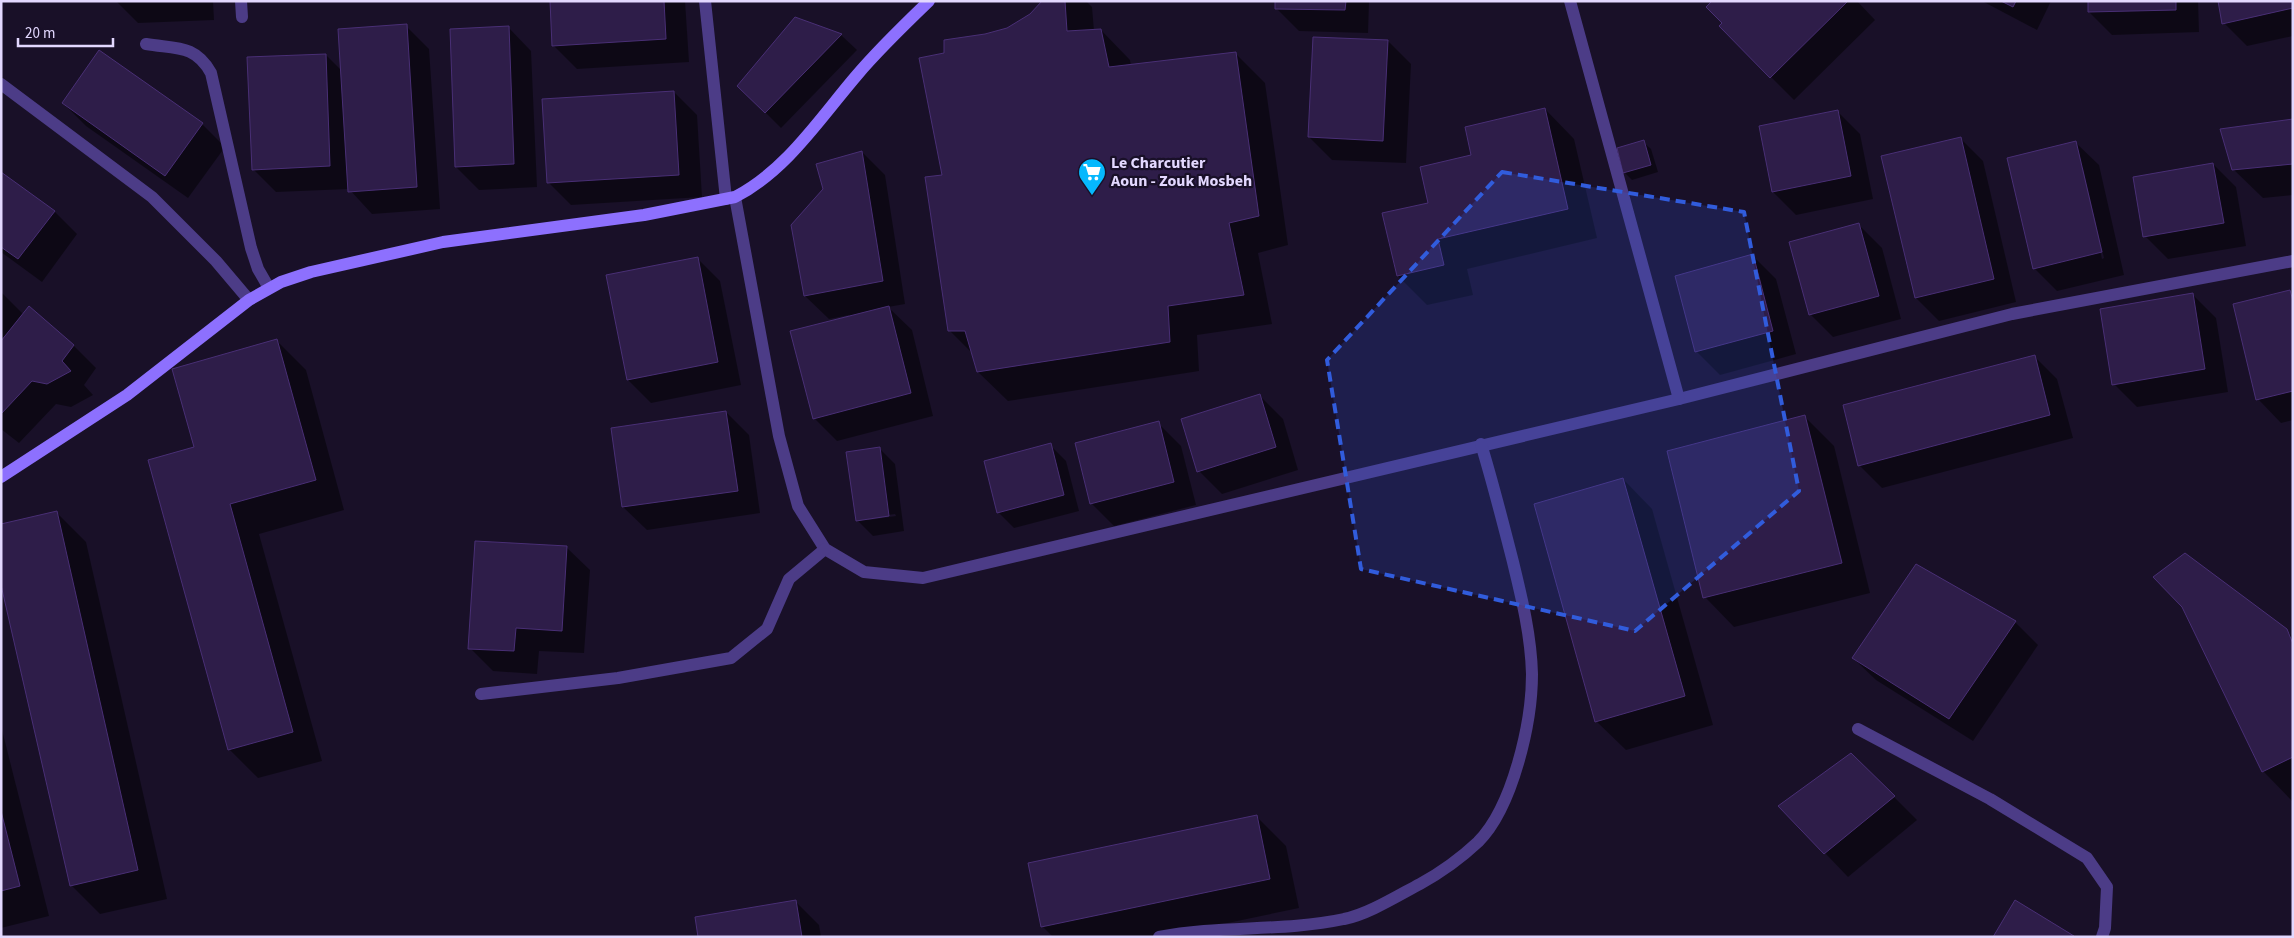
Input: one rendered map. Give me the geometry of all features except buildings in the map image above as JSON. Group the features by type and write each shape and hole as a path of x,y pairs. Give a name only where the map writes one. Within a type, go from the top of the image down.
{"main road":[{"path":"2,475 127,395 249,300 269,288 311,272 443,242 644,216 731,198 749,190 771,173 790,154 858,74 929,1"}],"street":[{"path":"241,1 242,17"},
{"path":"705,1 731,198 779,436 798,506 825,548 864,572 923,578 1481,444 1679,399 2012,314 2293,261"},
{"path":"1570,1 1679,399"},
{"path":"146,44 192,51 205,62 211,72 251,248 258,269 269,288"},
{"path":"1,84 152,197 216,261 249,300"},
{"path":"1159,937 1203,929 1283,928 1346,919 1394,898 1438,874 1479,841 1503,806 1521,757 1532,675 1528,629 1517,577 1481,444"},
{"path":"481,694 618,678 731,658 767,629 789,578 825,548"},
{"path":"1858,728 1990,799 2087,858 2107,887 2105,928 2102,937"}],"highlighted area":[{"path":"1502,172 1744,212 1799,491 1635,631 1361,569 1327,360"}],"place":[{"name":"Le Charcutier Aoun - Zouk Mosbeh","path":"1092,196"}]}
